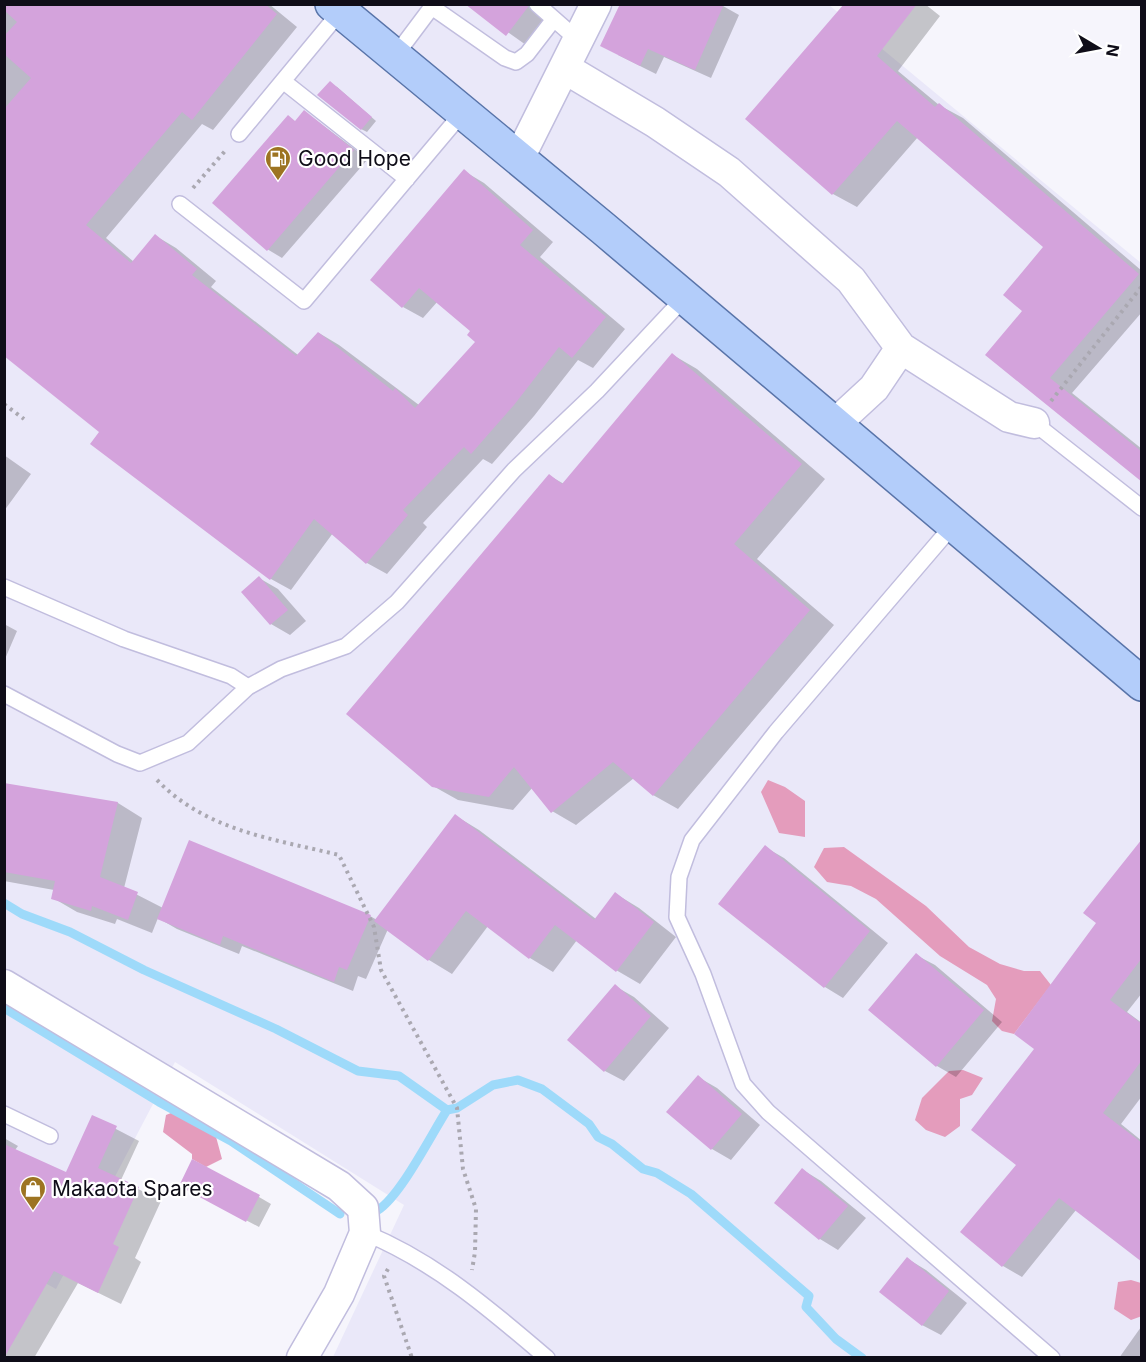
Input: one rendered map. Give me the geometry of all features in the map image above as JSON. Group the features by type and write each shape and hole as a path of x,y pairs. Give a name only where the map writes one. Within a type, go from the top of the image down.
{"main road":[{"path":"336,8 685,297 1142,684"}],"street":[{"path":"519,158 566,69 596,4"},
{"path":"566,69 655,122 729,172 851,280 901,348 1009,417 1034,423"},
{"path":"835,424 874,388 901,348"},
{"path":"4,985 339,1186 363,1208 365,1233 339,1293 302,1358"}],"lane":[{"path":"537,4 579,41"},
{"path":"395,56 433,6 505,58 516,62 527,54 554,19"},
{"path":"239,134 283,81 336,8"},
{"path":"283,81 407,179"},
{"path":"180,204 304,301 463,112"},
{"path":"4,694 117,754 141,763 188,743 248,687 281,669 346,646 397,602 514,470 597,391 685,297"},
{"path":"1034,423 1142,508"},
{"path":"954,524 776,732 692,840 679,877 677,917 703,974 743,1084 768,1112 1052,1358"},
{"path":"4,587 124,639 231,676 248,687"},
{"path":"4,1114 50,1136"},
{"path":"365,1233 398,1246 467,1292 547,1358"}],"path":[{"path":"180,204 239,134"},
{"path":"1034,423 1142,286"},
{"path":"4,404 24,419"},
{"path":"141,763 172,795 231,829 339,855 374,927 381,970 458,1108 463,1169 476,1209 475,1252 467,1292"},
{"path":"398,1246 384,1276 412,1358"}],"shaded area":[{"path":"4,5 829,5 1141,263 1141,1357 333,1357 404,1205 175,1062 56,1289 5,1261"},
{"path":"768,780 785,787 805,801 805,837 779,833 761,792"},
{"path":"844,847 926,906 969,947 1000,964 1024,971 1040,971 1051,985 1014,1034 1002,1031 992,1021 996,999 987,985 940,956 876,899 851,886 827,882 814,867 824,848"},
{"path":"963,1070 983,1078 972,1095 960,1099 960,1126 945,1137 926,1130 915,1120 922,1098 949,1071"},
{"path":"176,1111 215,1133 222,1159 206,1167 192,1159 192,1154 163,1132 166,1115"},
{"path":"1131,1280 1141,1283 1142,1316 1131,1320 1114,1309 1118,1282"}],"building":[{"path":"4,4 265,4 277,14 192,120 182,112 86,225 131,263 155,234 197,269 192,275 296,356 318,332 393,391 395,388 415,408 475,342 467,335 470,331 419,288 402,308 370,280 464,169 533,230 520,245 606,317 572,358 559,347 514,405 471,454 464,447 403,510 408,515 366,564 314,519 270,580 90,444 99,432 4,356 4,109 31,78 4,54 4,36 17,22 4,10"},
{"path":"465,4 528,4 528,7 506,36"},
{"path":"620,4 724,4 695,70 648,49 640,66 600,46"},
{"path":"844,4 917,4 877,56 935,107 939,103 1139,274 1050,378 1142,452 1142,482 985,355 1022,311 1003,295 1043,247 897,121 832,195 745,119"},
{"path":"330,81 372,117 361,130 317,95"},
{"name":"Good Hope","path":"304,110 354,150 267,251 212,203 288,115 295,121"},
{"path":"672,353 802,464 734,544 810,610 653,796 613,762 551,813 514,767 489,797 432,787 346,714 549,474 562,484"},
{"path":"259,576 288,610 270,625 241,592"},
{"path":"4,783 118,802 100,877 138,892 128,920 92,906 91,911 51,899 55,881 4,872"},
{"path":"455,814 594,920 615,892 654,922 616,972 555,925 529,959 466,911 428,961 374,921"},
{"path":"1142,839 1142,958 1110,1000 1142,1024 1142,1060 1103,1113 1142,1143 1142,1262 1059,1198 1002,1267 960,1232 1016,1165 971,1130 1034,1049 1014,1034 1096,923 1083,913"},
{"path":"189,840 371,915 347,970 339,967 334,982 223,936 220,945 157,919"},
{"path":"765,845 870,931 824,988 718,904"},
{"path":"916,953 984,1010 936,1067 868,1010"},
{"path":"615,984 651,1016 604,1072 567,1040"},
{"path":"698,1075 742,1114 711,1150 666,1112"},
{"path":"92,1115 117,1126 98,1168 139,1187 113,1244 119,1247 98,1293 54,1271 4,1358 4,1144 66,1172"},
{"path":"192,1159 260,1195 246,1222 179,1186"},
{"path":"802,1168 848,1206 819,1240 774,1203"},
{"path":"907,1257 949,1291 922,1326 879,1292"}],"waterway":[{"path":"4,903 22,914 70,932 144,970 276,1029 358,1071 399,1076 447,1110 457,1108 493,1085 518,1080 542,1089 589,1124 598,1137 612,1144 643,1169 657,1173 691,1194 809,1296 806,1307 836,1339 862,1358"},
{"path":"4,1008 159,1102 231,1141 340,1214"},
{"path":"378,1210 406,1178 447,1110"}],"place":[{"name":"Good Hope","path":"278,182"},
{"name":"Makaota Spares","path":"33,1212"}]}
